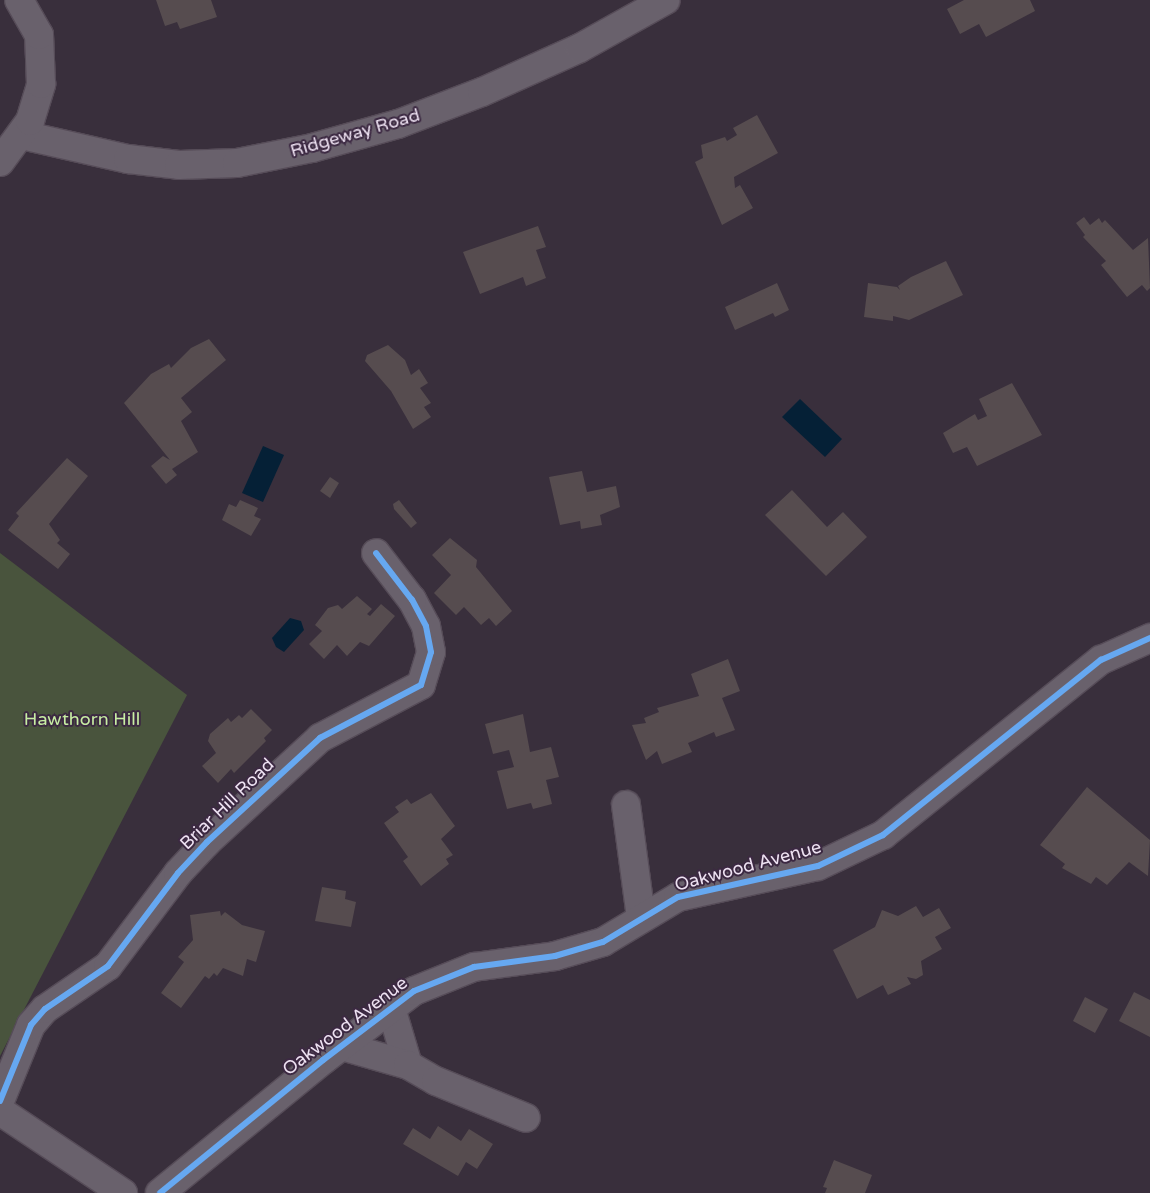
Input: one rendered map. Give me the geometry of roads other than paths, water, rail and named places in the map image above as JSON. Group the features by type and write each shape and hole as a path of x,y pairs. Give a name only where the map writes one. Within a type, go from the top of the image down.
{"street":[{"path":"0,162 22,135 38,98 42,60 39,35 20,0"},
{"name":"Ridgeway Road","path":"22,135 128,159 179,165 237,163 312,148 398,124 482,92 580,48 666,0"},
{"name":"Briar Hill Road","path":"0,1101 31,1025 45,1008 108,966 178,873 207,842 320,738 421,685 431,652 424,621 376,553"},
{"name":"Oakwood Avenue","path":"160,1193 391,1008 443,977 474,967 555,956 603,942 678,897 818,866 883,835 1101,660 1150,638"},
{"path":"626,805 642,918"},
{"path":"391,1008 408,1065"},
{"path":"342,1046 408,1065 436,1081 526,1118"},
{"path":"0,1111 123,1193"}],"water":[{"path":"800,399 842,439 825,457 782,417"},
{"path":"263,446 284,455 263,502 242,493"},
{"path":"290,618 301,621 304,630 284,652 276,647 272,638"}],"park label":[{"name":"Hawthorn Hill","path":"82,719"}]}
